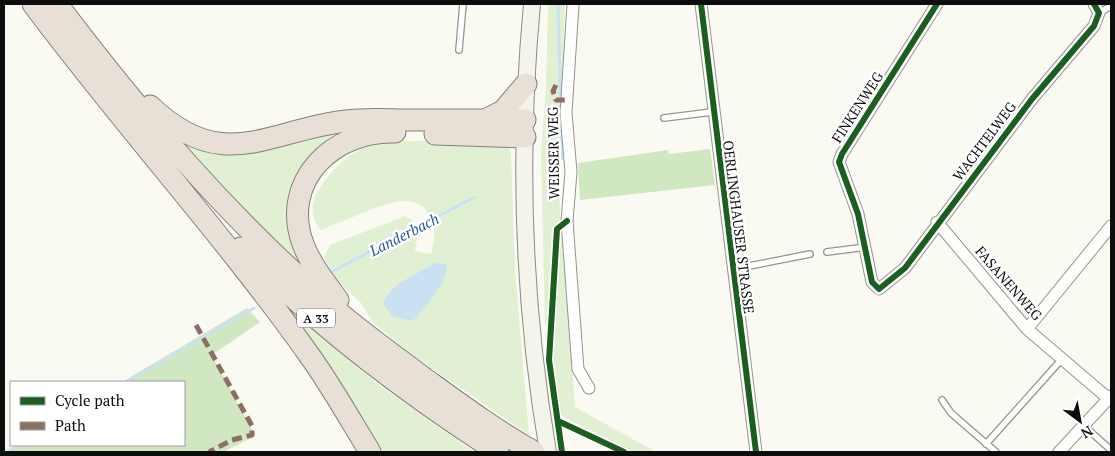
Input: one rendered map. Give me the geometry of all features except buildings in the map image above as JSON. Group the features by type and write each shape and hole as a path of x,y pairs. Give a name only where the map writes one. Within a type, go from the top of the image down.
{"highway":[{"name":"A 33","path":"33,4 71,55 157,158 254,262 320,322 395,381 498,452"},
{"name":"A 33","path":"57,4 149,121 214,195 273,253 364,334 468,410 534,452"},
{"path":"81,36 164,120 189,135 215,143 240,145 269,140 346,120 485,120 525,129"},
{"path":"485,120 503,112 526,84"},
{"path":"364,334 312,264 303,244 298,224 298,204 303,183 314,166 328,152 345,142 365,135 386,132 525,129"},
{"path":"157,158 312,360 370,452"}],"main road":[{"path":"532,4 526,84 525,129 529,298 539,402 548,452"}],"street":[{"name":"WEISSER WEG","path":"573,4 566,113 571,172 568,221 578,369 589,388"},
{"name":"OERLINGHAUSER STRASSE","path":"700,4 756,452"},
{"name":"FINKENWEG","path":"879,289 872,282 858,214 840,162 842,154 937,4"},
{"name":"WACHTELWEG","path":"879,289 905,268 937,222 1032,99 1094,26 1096,8"},
{"name":"FASANENWEG","path":"937,222 1027,329 1110,397"},
{"path":"1027,329 1111,226"},
{"path":"1059,452 1110,397"}],"lane":[{"path":"459,50 463,4"},
{"path":"1096,8 1108,9 1111,6"},
{"path":"664,118 712,112"},
{"path":"827,252 866,247"},
{"path":"733,270 810,254"},
{"path":"986,444 1062,359"},
{"path":"942,400 951,413 996,452"},
{"path":"1084,426 1111,450"}],"green space":[{"path":"548,4 565,4 559,159 560,219 552,228 547,325 545,325 541,155 546,86"},
{"path":"401,127 303,175 303,267 240,205 179,139"},
{"path":"410,141 497,142 509,147 511,154 515,270 529,435 407,351 373,322 361,303 335,278 324,257 330,245 405,216 412,220 418,233 415,251 431,254 434,230 428,212 418,204 401,201 394,202 321,230 313,215 314,199 329,176 345,159 364,148 393,142"},
{"path":"710,149 715,185 580,200 578,163 668,150 669,154"},
{"path":"560,232 563,232 575,407 656,452 634,452 560,415 552,360"},
{"path":"283,303 380,386 474,452 377,452"},
{"path":"247,308 260,322 212,355 255,436 223,452 4,452 15,446 185,446 185,381 124,381"}],"water":[{"path":"434,263 447,264 443,280 430,301 413,321 393,317 383,303 387,295 399,284"}],"waterway":[{"name":"Landerbach","path":"557,160 562,158 558,4"},
{"name":"Landerbach","path":"333,271 475,197"},
{"name":"Landerbach","path":"128,381 254,308"},
{"name":"Landerbach","path":"6,452 17,446"}],"marked path":[{"path":"556,85 553,91 556,100 567,100"},
{"path":"196,325 252,426 252,435 232,440 209,452"}],"cycle path":[{"path":"701,4 756,452"},
{"path":"937,4 842,154 839,162 858,214 872,282 879,289 905,268 1032,99 1094,26 1099,13 1094,4"},
{"path":"562,452 549,360 557,229 567,221"},
{"path":"558,421 624,452"}]}
